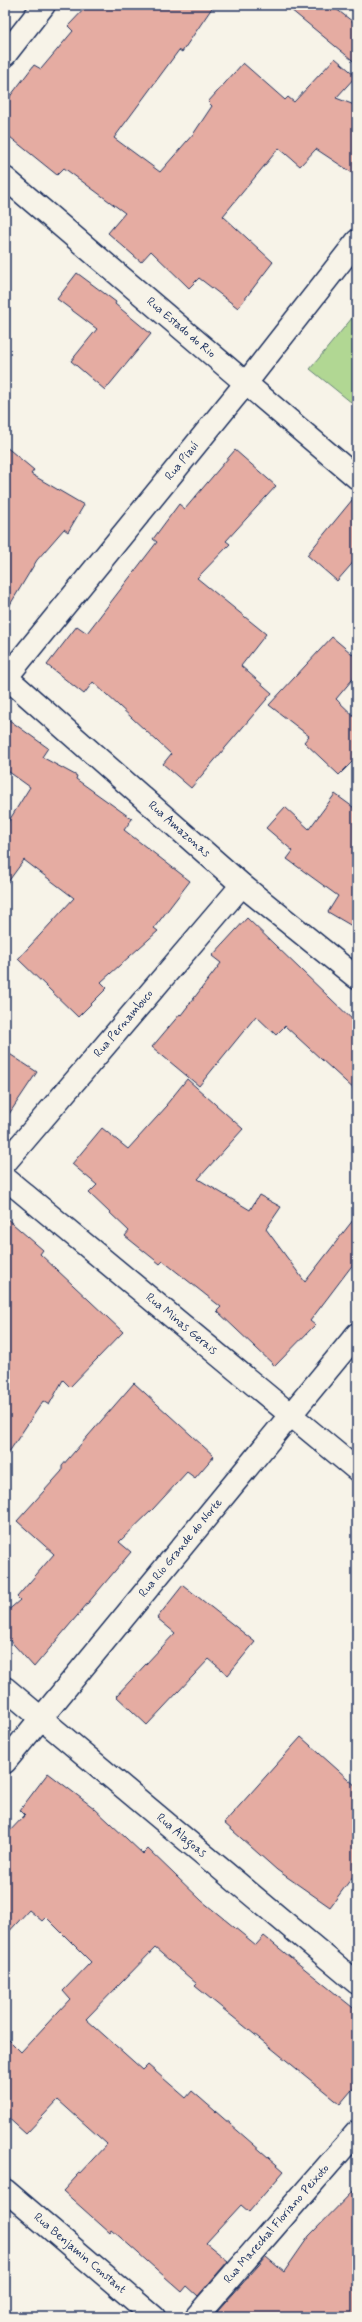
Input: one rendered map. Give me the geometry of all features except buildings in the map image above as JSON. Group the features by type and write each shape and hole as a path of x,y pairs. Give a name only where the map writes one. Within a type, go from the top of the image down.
{"street":[{"path":"5,55 44,5"},
{"name":"Rua Estado do Rio","path":"5,178 357,478"},
{"name":"Rua Piauí","path":"5,677 246,383 357,241"},
{"name":"Rua Amazonas","path":"5,677 242,885 357,978"},
{"name":"Rua Pernambuco","path":"5,1163 242,885"},
{"name":"Rua Minas Gerais","path":"5,1178 357,1470"},
{"name":"Rua Rio Grande do Norte","path":"5,1762 357,1334"},
{"name":"Rua Alagoas","path":"5,1688 357,1983"},
{"name":"Rua Marechal Floriano Peixoto","path":"196,2317 357,2132"},
{"name":"Rua Benjamin Constant","path":"5,2190 154,2317"}],"green space":[{"path":"357,312 357,407 310,369"}]}
